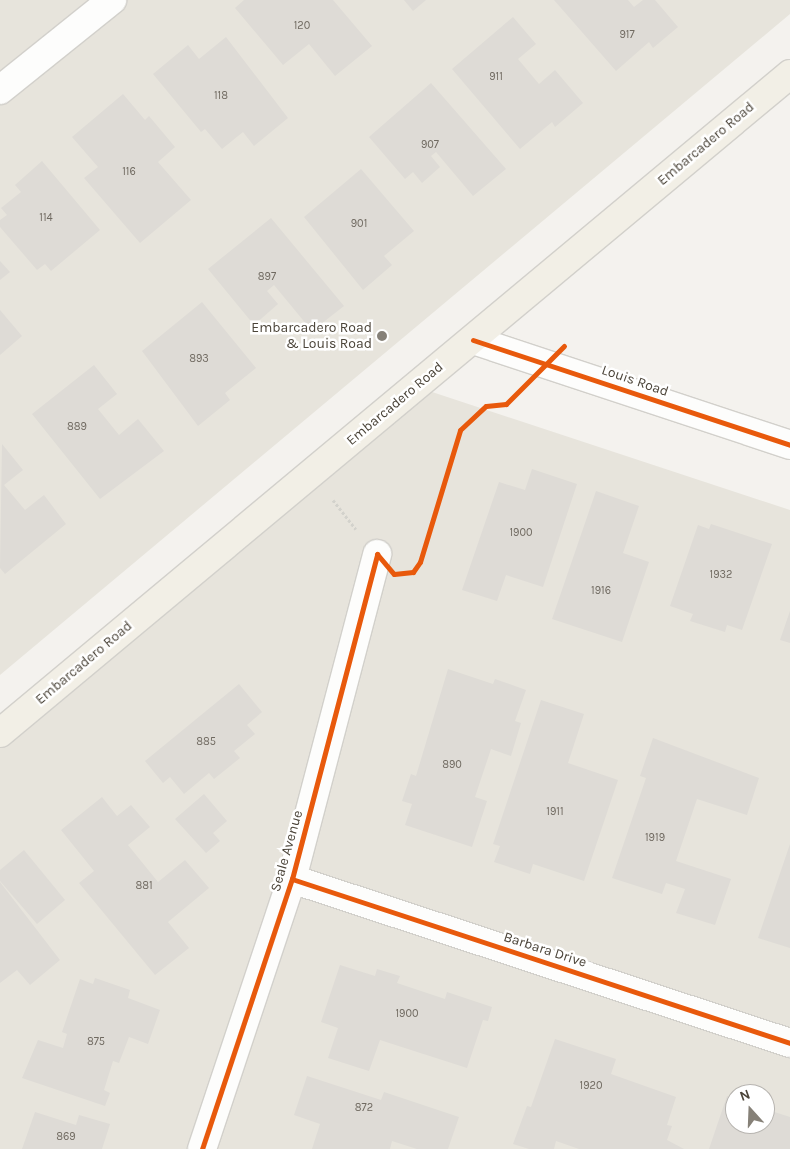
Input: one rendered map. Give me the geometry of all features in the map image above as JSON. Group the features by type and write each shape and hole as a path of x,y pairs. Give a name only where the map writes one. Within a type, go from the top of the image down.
{"main road":[{"name":"Embarcadero Road","path":"0,734 790,74"}],"street":[{"path":"0,90 112,0"},
{"name":"Louis Road","path":"473,340 790,446"},
{"name":"Seale Avenue","path":"202,1149 292,878 376,554"},
{"name":"Barbara Drive","path":"292,878 790,1043"}],"path":[{"path":"311,473 376,554"}],"shaded area":[{"path":"0,0 790,0 790,14 0,675"},
{"path":"423,389 790,510 790,1149 0,1149 0,740"}],"building":[{"path":"244,0 333,0 372,46 335,76 309,44 283,65 235,8"},
{"path":"404,0 426,0 413,11"},
{"path":"554,0 628,0 634,7 643,0 655,0 678,27 653,48 649,42 616,71"},
{"path":"513,17 536,44 518,59 539,84 555,70 583,103 555,127 552,122 520,149 452,69"},
{"path":"226,37 288,118 254,146 243,132 222,149 205,129 201,132 153,74 188,45 199,59"},
{"path":"431,83 506,169 473,196 436,152 431,156 440,167 422,183 413,172 405,179 369,137"},
{"path":"123,94 145,120 149,116 175,147 158,162 191,200 140,243 84,178 98,167 72,137"},
{"path":"42,161 100,230 51,271 45,264 37,270 0,227 0,220 7,215 1,208 21,192 15,185"},
{"path":"361,169 414,231 384,256 392,265 363,290 304,217"},
{"path":"271,218 344,306 312,331 274,285 267,291 278,304 254,325 208,269"},
{"path":"0,261 10,272 0,280"},
{"path":"202,302 256,368 225,393 230,400 198,426 142,351"},
{"path":"0,310 22,336 0,355"},
{"path":"94,365 117,394 98,409 119,435 138,419 164,451 100,499 32,414"},
{"path":"2,444 23,470 4,485 25,510 44,495 66,524 5,574 0,568"},
{"path":"532,469 577,484 543,587 506,575 497,601 462,590 499,482 525,490"},
{"path":"596,491 639,506 623,553 649,562 622,642 552,619"},
{"path":"711,524 772,544 742,630 727,625 725,632 690,621 693,614 670,606 698,525 709,529"},
{"path":"790,611 790,643 780,640"},
{"path":"448,669 493,684 495,679 526,690 515,721 521,723 511,756 491,749 475,797 487,801 472,847 405,825 412,804 402,801 411,774 416,776"},
{"path":"239,684 262,712 247,725 255,734 234,751 240,758 214,779 209,773 184,794 170,777 163,783 145,761"},
{"path":"541,700 584,714 568,763 618,780 584,881 533,864 530,874 494,862 500,846 493,844"},
{"path":"653,738 759,778 747,815 697,799 676,861 731,879 715,925 676,913 685,889 666,883 662,894 612,878 646,778 640,776"},
{"path":"204,794 227,821 213,833 220,841 206,853 175,819"},
{"path":"102,797 117,816 131,805 150,827 128,845 158,882 185,860 209,888 168,922 189,948 155,975 79,883 94,871 61,830"},
{"path":"790,844 790,948 758,938"},
{"path":"24,850 65,900 37,924 0,881 0,870"},
{"path":"0,882 60,960 30,985 17,970 0,983"},
{"path":"340,965 375,976 377,969 400,976 397,983 445,999 447,992 492,1007 488,1021 483,1020 467,1068 380,1040 369,1071 328,1058 338,1028 321,1022"},
{"path":"95,978 130,990 128,998 160,1010 148,1044 129,1037 119,1063 113,1061 104,1090 110,1093 105,1106 22,1078 38,1040 63,1048 67,1034 62,1032 80,979 93,984"},
{"path":"555,1039 616,1059 611,1074 676,1097 667,1125 672,1126 667,1140 684,1149 579,1149 556,1141 554,1149 529,1149 513,1144 527,1106 531,1107"},
{"path":"307,1076 381,1100 384,1092 459,1117 448,1149 417,1149 392,1141 390,1149 312,1149 320,1124 294,1115"},
{"path":"725,1102 725,1134 775,1134 775,1112 790,1117 790,1149 709,1149"},
{"path":"35,1112 76,1125 79,1115 110,1124 102,1149 22,1149"}],"cycle path":[{"path":"473,340 790,445"},
{"path":"377,554 394,574 413,572 420,562 460,430 486,406 506,404 564,346"},
{"path":"202,1149 292,879 377,554"},
{"path":"292,879 790,1043"}],"place":[{"name":"Embarcadero Road & Louis Road","path":"382,336"}]}
